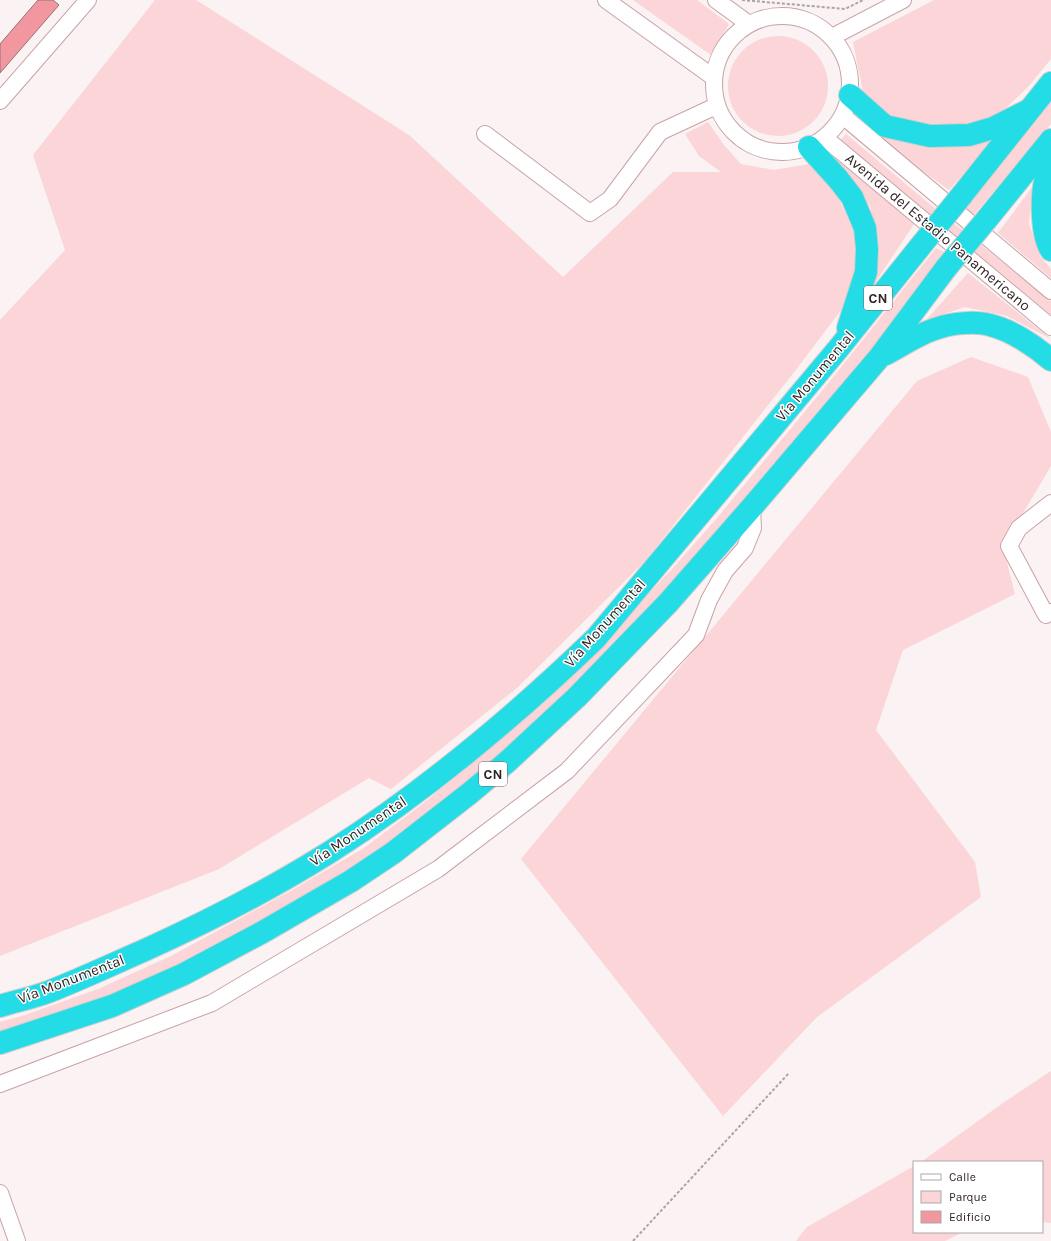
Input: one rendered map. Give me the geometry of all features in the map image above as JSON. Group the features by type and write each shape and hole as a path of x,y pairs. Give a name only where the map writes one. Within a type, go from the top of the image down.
{"highway":[{"name":"Vía Monumental","path":"0,1006 46,992 103,969 176,936 249,900 331,852 410,797 482,741 552,680 596,638 838,349 1051,83"},
{"path":"850,95 885,126 930,136 969,135 993,128 1029,110"},
{"name":"Vía Monumental","path":"0,1043 112,1006 184,974 261,934 351,881 393,853 432,824 507,762 576,697 668,603 752,507 878,359 946,268 1051,140"},
{"path":"817,143 838,179 852,197 865,228 867,249 866,272 854,312 838,349"},
{"path":"1051,166 1046,177 1043,201 1043,224 1051,250"},
{"path":"878,359 924,333 939,327 970,323 990,324 1006,331 1037,348 1051,360"}],"street":[{"path":"0,101 88,0"},
{"path":"606,0 713,78"},
{"path":"716,0 749,24"},
{"path":"832,36 903,0"},
{"path":"793,16 814,23 832,36 844,54 850,74 850,95 847,106 843,116 835,128 817,143 787,153 764,151 743,141 727,126 716,106 713,92 713,78 717,61 725,46 736,34 749,24 770,17 793,16"},
{"path":"485,134 590,213 610,199 660,132 716,106"},
{"name":"Avenida del Estadio Panamericano","path":"843,116 1051,291"},
{"name":"Avenida del Estadio Panamericano","path":"817,143 1051,327"},
{"path":"1051,503 1019,528 1009,546 1046,615 1051,612"},
{"path":"0,1084 212,1003 438,869 567,771 696,635 709,600 725,571 745,548 753,528 752,507"},
{"path":"0,1192 4,1216 17,1241"}],"path":[{"path":"742,0 845,9 863,0"},
{"path":"633,1241 789,1073"}],"green space":[{"path":"155,0 196,0 409,135 563,277 673,172 721,172 699,156 685,134 708,122 724,145 741,164 774,170 809,164 832,184 855,234 856,276 842,309 646,560 517,688 391,789 369,778 219,869 0,956 0,320 65,250 33,155"},
{"path":"633,0 697,0 729,24 711,55"},
{"path":"934,0 1051,0 1051,59 1028,87 1006,108 974,127 892,121 864,97 853,42"},
{"path":"778,36 797,40 813,51 824,67 828,86 824,105 813,121 797,132 778,136 759,132 743,121 732,105 728,86 732,67 743,51 759,40"},
{"path":"1051,101 1051,124 973,216 965,210"},
{"path":"858,116 884,134 917,145 957,145 997,136 949,190 881,141 856,120"},
{"path":"846,134 932,206 1051,301 1051,315 840,141"},
{"path":"828,150 914,224 871,289 879,246 870,206"},
{"path":"1033,186 1029,223 1040,256 1051,269 1051,278 998,233"},
{"path":"936,248 944,252 894,321 835,395 632,630 517,741 434,810 373,856 303,898 180,964 107,997 0,1033 0,1022 25,1015 98,989 171,956 294,889 364,848 425,802 508,733 623,621 672,569 717,518 826,386"},
{"path":"968,273 1051,339 1007,316 965,307 926,320"},
{"path":"971,357 1028,377 1051,432 1051,466 1003,547 1015,594 903,650 876,730 975,862 981,897 817,1017 723,1116 521,859 917,381"},
{"path":"1051,1071 1051,1223 1043,1222 1043,1161 922,1161 1003,1103"},
{"path":"913,1167 913,1233 961,1233 945,1241 796,1241 807,1227"}],"building":[{"path":"38,0 53,0 59,5 0,73 0,44"}]}
